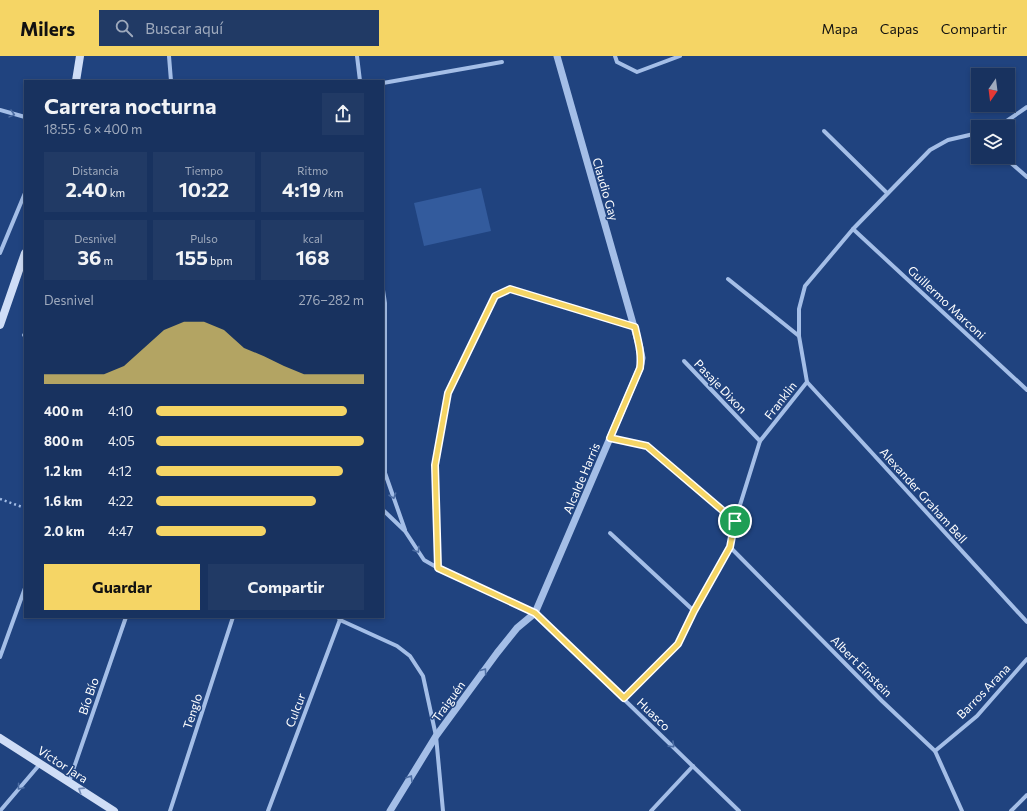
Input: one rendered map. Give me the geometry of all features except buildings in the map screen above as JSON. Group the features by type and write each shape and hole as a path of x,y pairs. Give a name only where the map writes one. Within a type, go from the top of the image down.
{"main road":[{"path":"76,80 80,56"},
{"path":"0,325 24,256"},
{"name":"Víctor Jara","path":"0,738 114,811"}],"street":[{"path":"169,56 172,80"},
{"path":"357,56 360,80"},
{"name":"Claudio Gay","path":"557,56 635,327"},
{"path":"615,56 617,62 637,72 680,56"},
{"path":"384,83 502,62"},
{"path":"1008,120 1027,107"},
{"path":"0,110 24,117"},
{"path":"824,132 887,193"},
{"name":"Franklin","path":"624,698 678,644 694,611 730,547 735,521 760,441 807,382 799,336 800,309 805,286 853,229 930,150 948,140 971,135"},
{"path":"1012,164 1027,177"},
{"path":"0,253 24,195"},
{"name":"Guillermo Marconi","path":"853,229 1027,390"},
{"path":"728,279 799,336"},
{"path":"384,296 385,473 405,531"},
{"name":"Alcalde Harris","path":"535,613 640,368 641,353 635,327"},
{"name":"Pasaje Dixon","path":"684,361 760,441"},
{"name":"Alexander Graham Bell","path":"807,382 1027,622"},
{"path":"647,446 735,521"},
{"name":"Huasco","path":"384,511 405,531 424,560 535,613 739,811"},
{"path":"610,533 694,611"},
{"name":"Albert Einstein","path":"730,547 882,701 935,751 962,811"},
{"path":"0,657 24,591"},
{"name":"Traiguén","path":"390,811 436,736 517,628 535,613"},
{"name":"Bío Bío","path":"69,782 126,618"},
{"name":"Tenglo","path":"170,811 233,618"},
{"path":"340,618 398,646 410,656 423,676 436,736 443,811"},
{"name":"Culcur","path":"268,811 340,618"},
{"name":"Barros Arana","path":"935,751 977,716 1027,659"},
{"path":"0,811 40,764"},
{"path":"651,811 693,766"},
{"path":"1011,811 1027,795"}],"path":[{"path":"438,568 435,465 448,393 495,296 510,289 635,327"},
{"path":"610,438 647,446"},
{"path":"0,499 24,508"}],"shaded area":[{"path":"481,188 491,231 424,246 414,203"}],"route":[{"path":"510,289 635,327 642,358 640,368 610,438 647,446 735,521 730,547 694,611 678,644 624,698 535,613 438,568 435,465 448,393 495,296 510,289"}]}
